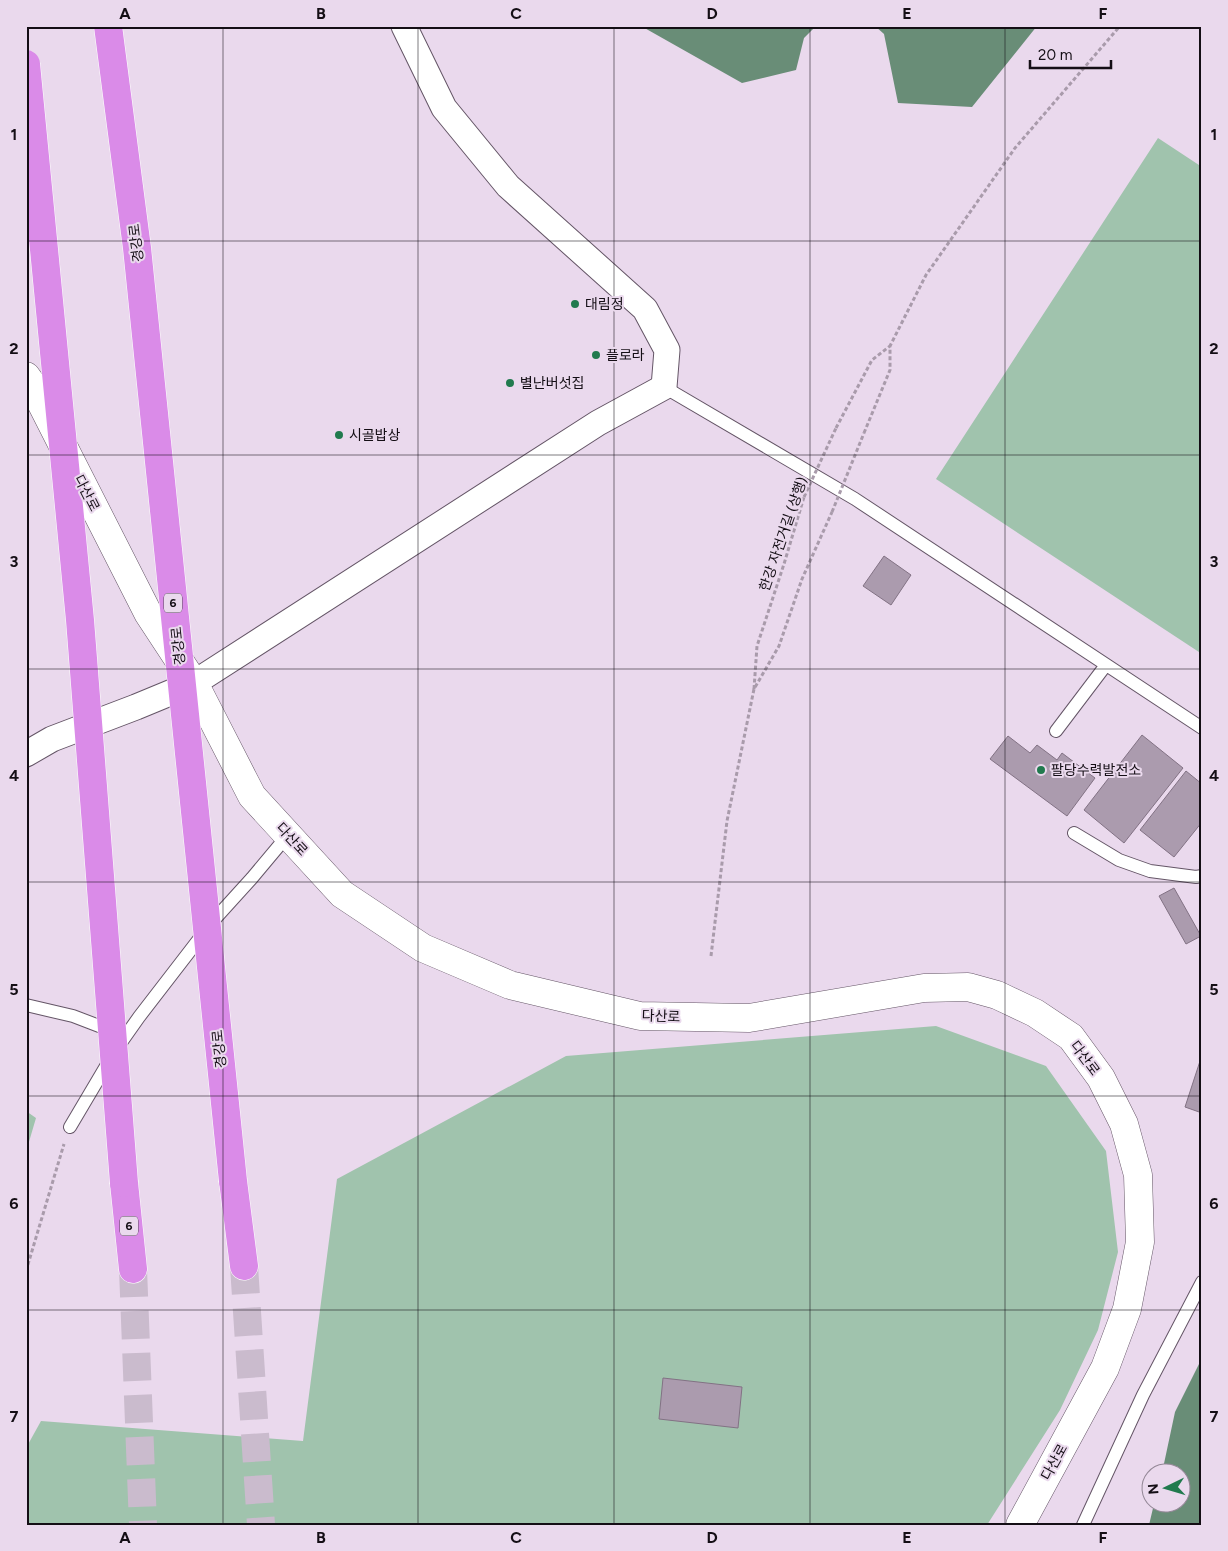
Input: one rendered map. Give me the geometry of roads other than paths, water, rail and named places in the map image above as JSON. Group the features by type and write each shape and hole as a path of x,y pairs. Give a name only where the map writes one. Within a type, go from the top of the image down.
{"highway":[{"name":"경강로","path":"108,26 137,248 233,1181 244,1266"},
{"name":"6","path":"26,64 80,630 124,1184 133,1269"}],"street":[{"path":"26,754 52,740 194,683 598,423 664,386 667,350 645,309 508,186 444,108 404,26"},
{"name":"다산로","path":"26,376 148,613 194,683 252,796 342,894 423,948 510,985 640,1016 749,1018 924,988 968,987 997,995 1035,1013 1070,1037 1101,1078 1124,1124 1138,1175 1140,1242 1127,1308 1105,1368 1020,1525"}],"lane":[{"path":"664,386 855,499 1202,728"},
{"path":"1056,731 1106,665"},
{"path":"1074,833 1119,860 1150,871 1196,877 1202,876"},
{"path":"70,1127 125,1036 212,921 288,835"},
{"path":"26,1005 73,1016 125,1036"},
{"path":"1083,1525 1143,1394 1202,1282"}],"tunnel":[{"path":"244,1266 261,1525"},
{"path":"133,1269 143,1525"}],"place":[{"name":"대림정","path":"575,304"},
{"name":"플로라","path":"596,355"},
{"name":"별난버섯집","path":"510,383"},
{"name":"시골밥상","path":"339,435"},
{"name":"팔당수력발전소","path":"1041,770"}]}
